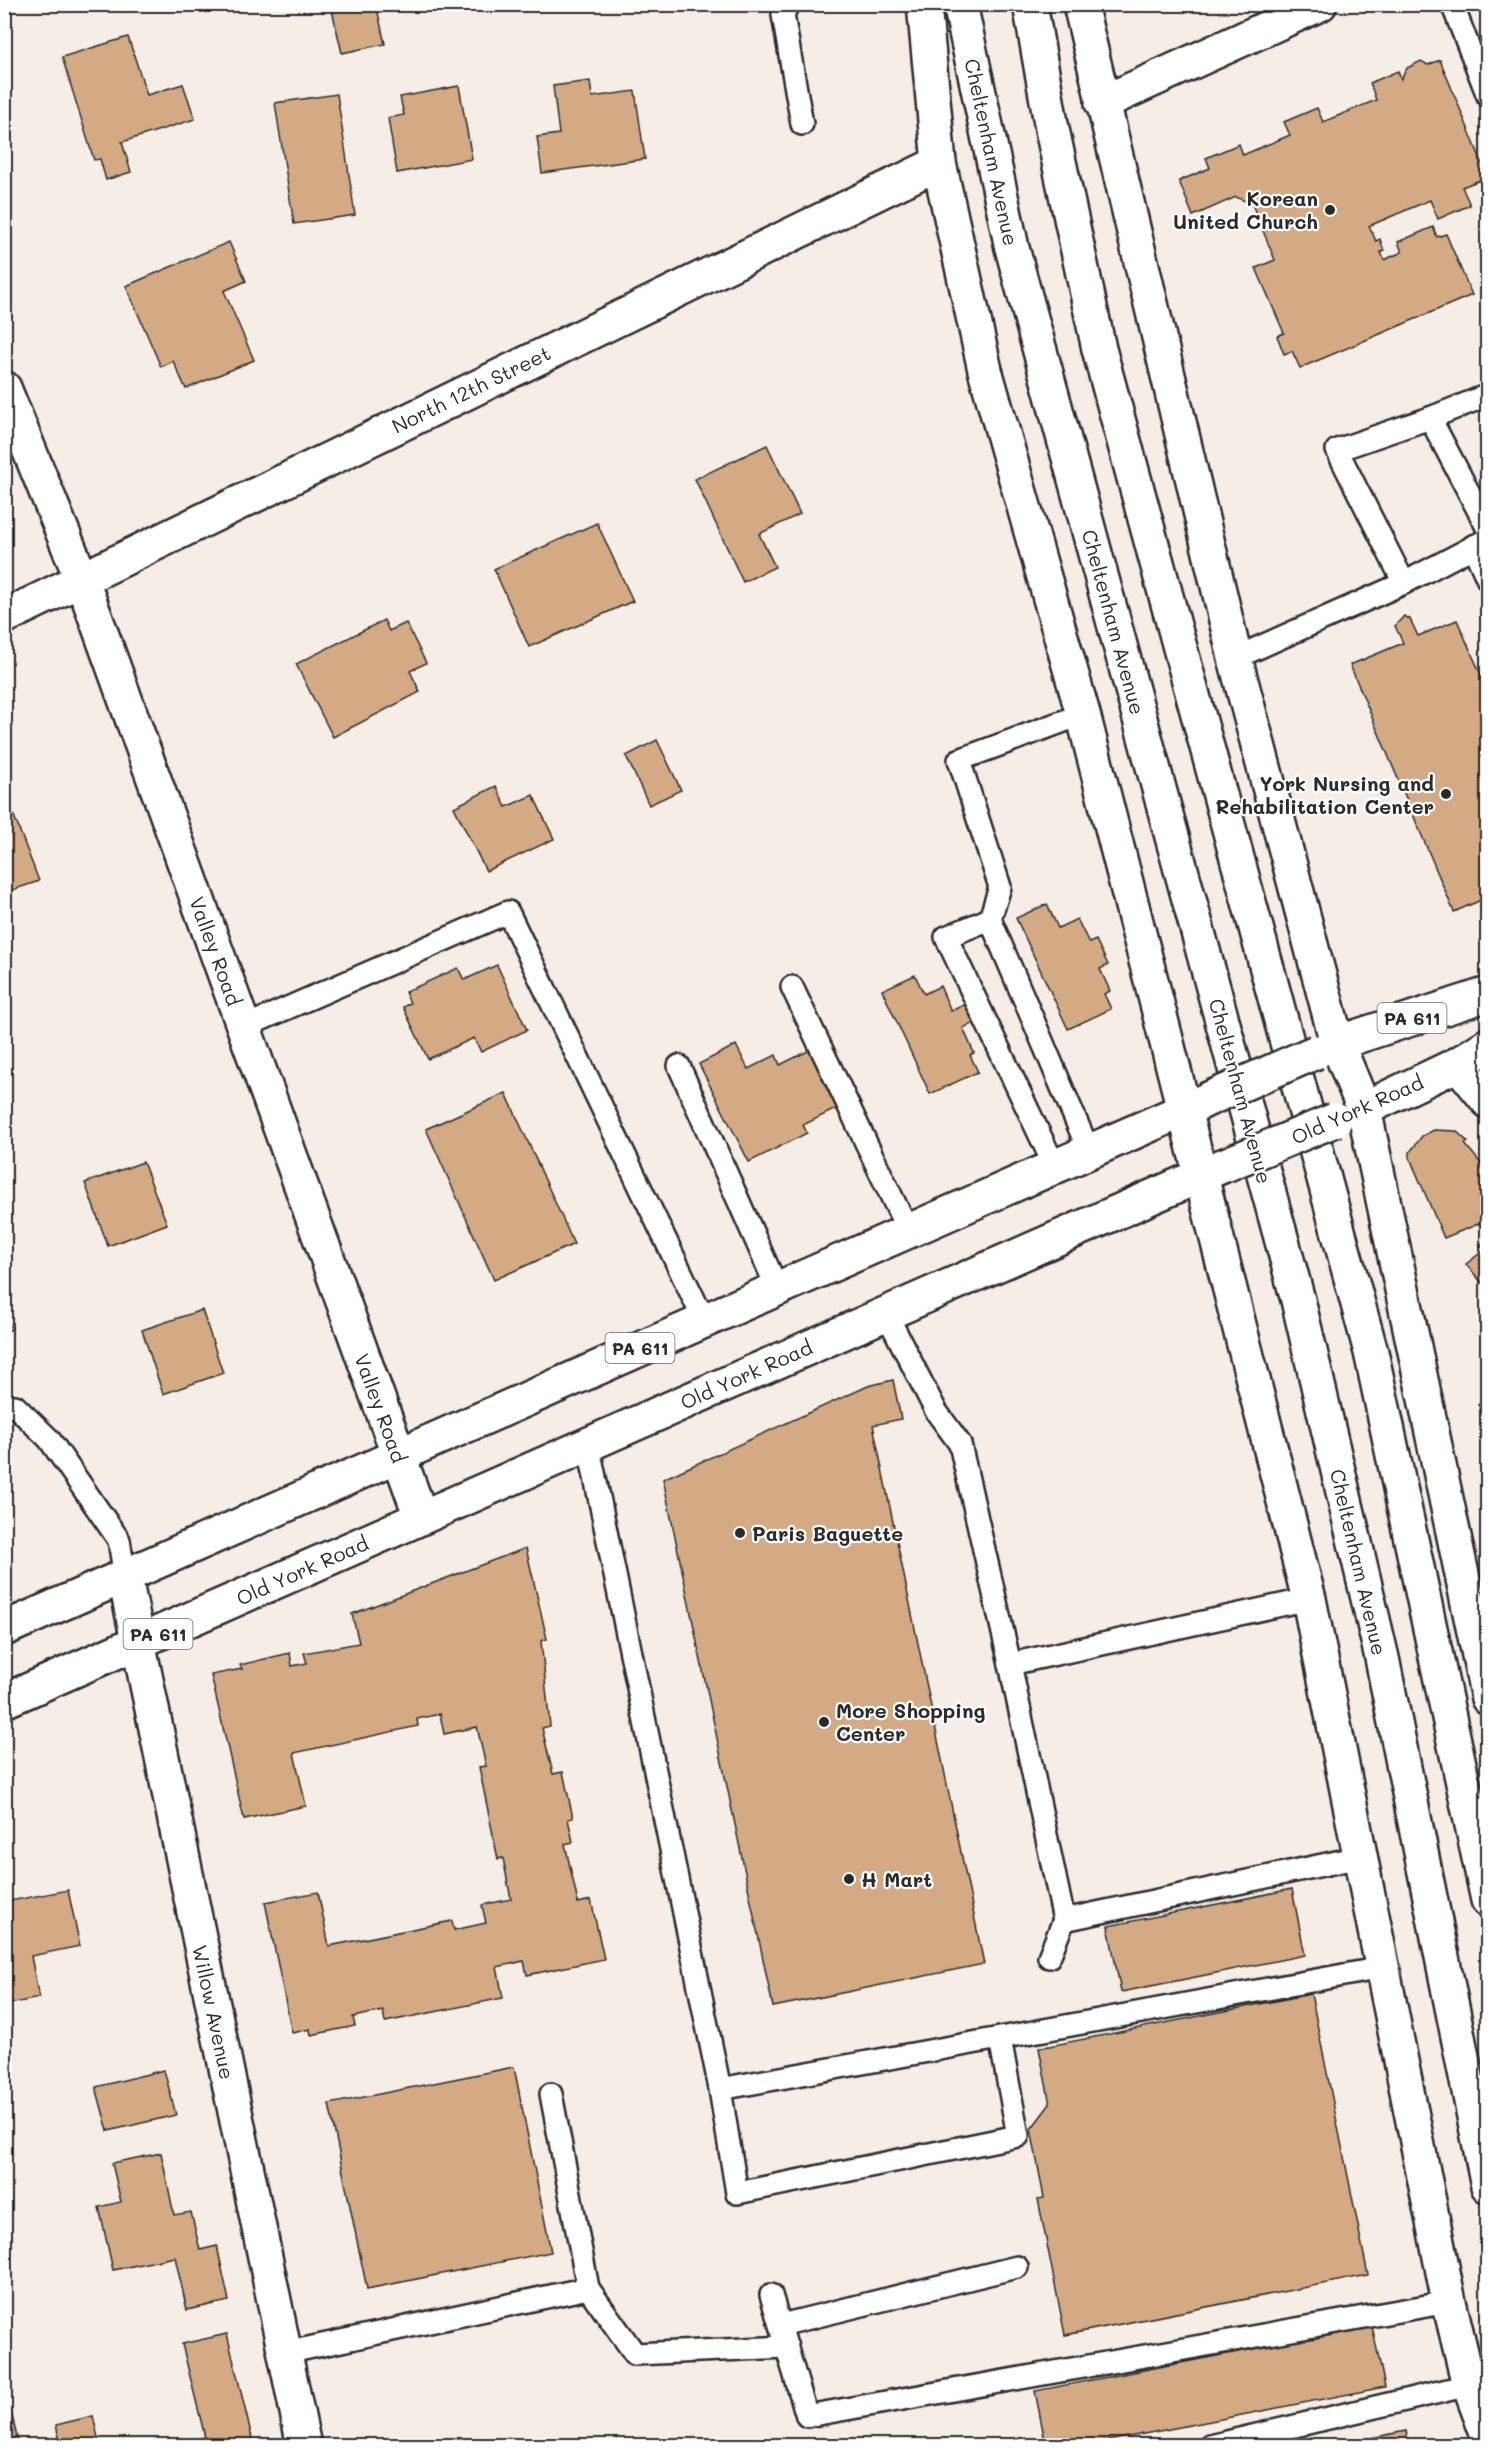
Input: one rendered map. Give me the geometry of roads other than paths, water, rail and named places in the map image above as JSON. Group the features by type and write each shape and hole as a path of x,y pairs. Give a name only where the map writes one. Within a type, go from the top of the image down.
{"main road":[{"path":"924,4 939,163 985,370 1214,1170 1309,1599 1449,2302 1469,2385 1488,2436"},
{"name":"Cheltenham Avenue","path":"960,4 1012,248 1298,1300 1382,1658 1488,2186"},
{"path":"1030,4 1052,129 1100,349 1371,1352 1488,1900"},
{"path":"1080,4 1326,1048 1349,1114 1488,1698"},
{"path":"1102,103 1320,4"},
{"name":"North 12th Street","path":"4,617 939,163"},
{"name":"Valley Road","path":"4,388 82,580 421,1516"},
{"name":"PA 611","path":"4,1629 1326,1048 1488,994"},
{"name":"Old York Road","path":"4,1701 588,1443 1214,1170 1349,1114 1458,1064 1488,1045"},
{"path":"1458,1064 1488,1101"},
{"name":"Willow Avenue","path":"124,1578 304,2445"}],"lane":[{"path":"788,4 783,15 802,124"},
{"path":"1452,4 1488,96"},
{"path":"1404,583 1337,450 1488,395"},
{"path":"1430,418 1484,533 1488,580"},
{"path":"1235,658 1404,583 1484,533"},
{"path":"1083,714 959,760 1000,887 990,919 1089,1151"},
{"path":"244,1027 508,912 704,1320"},
{"path":"990,919 946,937 1055,1167"},
{"path":"792,987 908,1231"},
{"path":"679,1066 777,1288"},
{"path":"886,1313 936,1411 960,1444 1010,1664 1064,1920 1049,1958"},
{"path":"4,1406 15,1406 49,1439 119,1540 124,1578"},
{"path":"588,1443 720,2089 737,2193 1018,2136 1000,2038"},
{"path":"1010,1664 1309,1599"},
{"path":"1064,1920 1360,1857"},
{"path":"720,2089 1382,1968"},
{"path":"551,2094 588,2288 635,2354 787,2347"},
{"path":"781,2325 1017,2267"},
{"path":"285,2353 588,2288"},
{"path":"771,2295 807,2416 1449,2302"},
{"path":"1210,2445 1469,2385"}],"place":[{"name":"Korean United Church","path":"1330,210"},
{"name":"York Nursing and Rehabilitation Center","path":"1446,794"},
{"name":"Paris Baguette","path":"740,1533"},
{"name":"More Shopping Center","path":"824,1722"},
{"name":"H Mart","path":"849,1879"}]}
